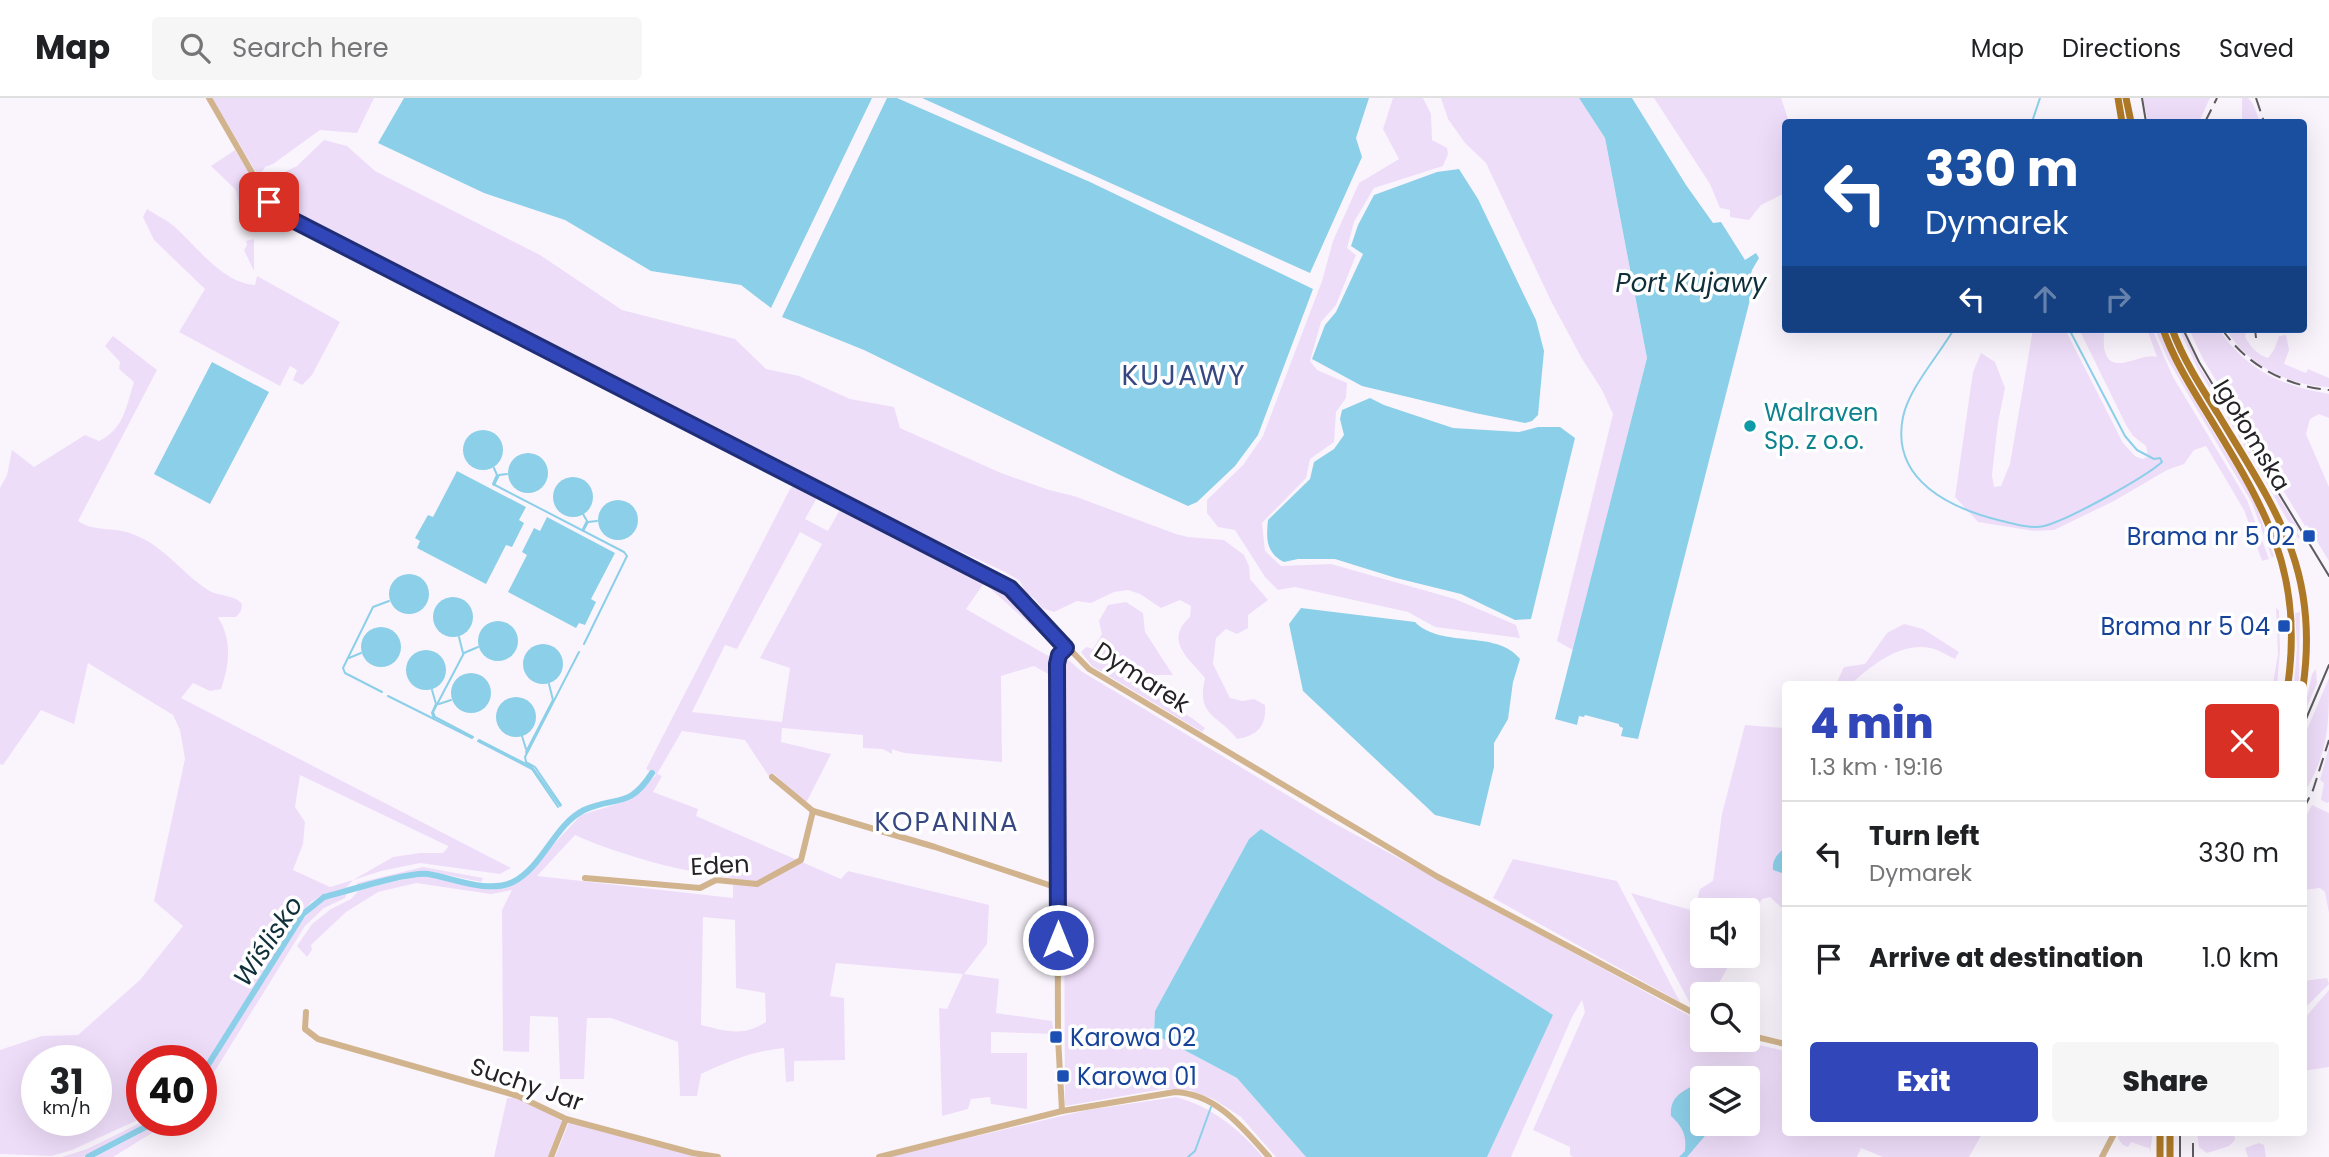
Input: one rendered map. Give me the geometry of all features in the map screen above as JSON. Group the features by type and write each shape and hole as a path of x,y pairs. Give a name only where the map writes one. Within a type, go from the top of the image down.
{"main road":[{"path":"2118,98 2122,119"},
{"path":"2126,98 2130,119"},
{"name":"Igołomska","path":"2165,333 2183,373 2252,487 2277,542 2289,592 2292,638 2288,681"},
{"name":"Igołomska","path":"2174,333 2191,369 2270,500 2293,550 2304,599 2306,651 2304,681"},
{"path":"2160,1136 2160,1157"},
{"path":"2170,1157 2171,1136"}],"street":[{"name":"Dymarek","path":"209,98 269,202 279,213 1010,588 1089,669 1438,877 1690,1011"},
{"path":"1062,1111 1058,1037 1057,664 1059,655 1066,648"},
{"path":"772,777 813,811 1058,888"},
{"name":"Eden","path":"585,878 700,888 716,880 757,884 801,860 813,811"},
{"name":"Suchy Jar","path":"306,1012 304,1027 318,1040 518,1096 566,1119 681,1150 718,1157"},
{"path":"1760,1038 1782,1043"},
{"path":"879,1157 1062,1111 1165,1093 1192,1094 1227,1113 1269,1157"},
{"path":"551,1157 566,1119"},
{"path":"2102,1157 2113,1136"}],"shaded area":[{"path":"212,98 374,98 357,133 320,130 265,167 259,177"},
{"path":"1393,98 1423,98 1431,114 1432,140 1447,148 1448,154 1443,166 1374,188 1354,222 1347,248 1356,255 1336,305 1321,322 1310,361 1317,370 1347,383 1346,398 1336,412 1334,442 1310,459 1306,478 1262,523 1265,551 1281,566 1331,564 1455,599 1516,625 1520,638 1435,627 1408,612 1295,587 1278,590 1265,577 1235,530 1218,527 1207,513 1207,500 1243,465 1263,436 1322,281 1333,241 1359,183 1399,159 1383,129"},
{"path":"1441,98 1579,98 1605,138 1647,358 1573,650 1557,641 1613,414 1551,301 1486,163 1465,143 1448,119"},
{"path":"1654,98 1781,98 1788,119 1782,119 1782,194 1761,205 1749,220 1730,217 1730,210 1720,208 1710,184"},
{"path":"2143,98 2210,98 2200,119 2147,119"},
{"path":"2242,98 2248,98 2259,119 2242,119"},
{"path":"324,140 347,146 375,171 540,255 622,310 735,339 766,369 799,376 850,399 894,407 900,428 1001,473 1074,496 1176,534 1224,540 1244,555 1249,566 1250,579 1268,600 1248,615 1248,628 1237,634 1226,629 1216,638 1213,664 1230,698 1242,701 1254,699 1265,705 1264,719 1259,729 1237,739 1206,708 1203,691 1205,678 1187,657 1179,642 1182,626 1190,617 1191,606 1180,600 1161,608 1140,594 1128,590 1114,592 1091,603 1077,601 1054,612 1042,608 1025,592 1020,581 1005,572 917,531 697,420 285,208 272,178 297,166"},
{"path":"235,150 266,200 266,205 253,225 240,210 236,190 211,166"},
{"path":"147,209 172,224 212,263 232,278 255,285 257,276 340,322 312,375 302,385 293,380 297,370 290,366 280,386 179,332 205,289 154,240 143,217"},
{"path":"254,239 254,271 244,250 246,241"},
{"path":"2032,333 2067,333 2123,443 2135,456 2142,459 2148,457 2146,446 2133,436 2126,425 2081,333 2104,333 2107,357 2118,363 2157,357 2148,333 2154,333 2173,377 2247,500 2269,559 2262,561 2244,510 2206,446 2194,450 2184,464 2167,470 2114,501 2054,530 2034,531 1978,522 1955,497 1973,372 1981,353 1995,362 2005,388 1992,475 1994,487 2001,486 2010,464"},
{"path":"2157,333 2161,333 2180,376 2254,499 2274,556 2272,558 2252,503 2168,360"},
{"path":"2181,333 2184,333 2199,366 2299,530 2298,539 2266,482 2197,367"},
{"path":"2191,333 2222,333 2241,355 2266,374 2296,386 2329,394 2329,418 2319,414 2310,419 2306,434 2329,487 2329,561 2307,525 2305,526 2203,359"},
{"path":"2229,333 2246,333 2249,343 2257,352 2268,358 2279,336 2286,335 2289,350 2284,364 2306,373 2308,369 2329,378 2329,387 2299,382 2270,371 2235,342"},
{"path":"113,336 157,370 78,521 92,527 128,532 146,540 208,590 242,604 236,617 218,617 226,634 228,652 221,689 210,691 193,683 181,698 511,868 500,874 420,863 353,880 346,888 322,895 311,902 300,915 217,1047 126,1045 126,1125 112,1132 112,1045 21,1045 21,1136 103,1136 52,1156 0,1154 0,1050 42,1036 78,1035 140,980 183,926 154,901 185,759 180,730 173,715 88,663 74,724 41,710 3,765 0,764 0,488 7,475 12,450 34,467 85,435 99,441 114,430 126,408 134,382 119,369 120,362 105,346","holes":["300,775 448,846 443,853 393,857 353,880 330,887 293,870 303,844 305,822 295,807"]},
{"path":"796,483 819,494 805,519 828,531 842,506 984,582 1008,590 1054,638 1055,658 1052,659 1052,676 1034,666 1001,676 1002,762 904,753 892,749 892,754 883,749 863,748 863,735 782,728 781,742 831,754 806,803 774,774 770,778 745,740 682,731 657,774 662,776 653,792 698,809 696,816 841,879 848,871 989,905 987,944 964,974 999,979 996,1013 1052,1021 1054,1034 991,1032 991,1053 1027,1053 1027,1109 991,1104 990,1097 971,1099 968,1109 942,1116 939,1008 947,1009 963,974 836,963 830,996 844,998 845,1060 794,1061 794,1081 786,1082 784,1048 762,1051 701,1074 697,1096 680,1096 678,1042 611,1018 587,1018 584,1079 560,1079 558,1017 530,1016 529,1052 503,1051 502,910 512,890 491,894 416,883 378,892 346,912 311,945 312,950 307,957 297,946 312,924 331,909 351,899 359,890 418,876 491,888 518,882 581,815 630,800 656,775 646,769 790,489","holes":["800,532 822,544 760,658 790,668 782,722 692,712 725,645 737,649","984,583 1054,646 1052,658 966,609","575,835 653,862 733,878 733,898 537,876","703,917 735,920 736,988 765,993 766,1022 742,1031 726,1031 701,1025"]},
{"path":"1126,602 1143,613 1145,632 1173,675 1153,675 1149,689 1205,728 1202,732 1092,666 1081,652 1086,647 1093,649 1102,634 1099,621 1108,605"},
{"path":"2276,607 2279,611 2280,651 2277,681 2274,681 2278,654"},
{"path":"2300,612 2299,681 2294,681 2297,647 2295,613"},
{"path":"1904,624 1923,629 1959,652 1955,659 1933,649 1908,649 1887,657 1855,681 1837,681 1844,667 1865,664 1887,633"},
{"path":"1063,655 1081,671 1332,822 1690,1016 1690,1052 1760,1052 1760,1045 1782,1050 1782,1136 1981,1136 1969,1157 1883,1157 1861,1148 1857,1157 1573,1157 1570,1155 1570,1147 1533,1130 1585,1012 1582,1000 1572,1017 1511,1157 1487,1157 1552,1015 1261,829 1249,839 1155,1011 1154,1034 1237,1078 1306,1157 1276,1157 1241,1117 1215,1100 1190,1090 1163,1089 1065,1106"},
{"path":"2316,669 2317,683 2307,707 2307,697 2312,674"},
{"path":"2329,678 2329,708 2324,748 2307,788 2307,730"},
{"path":"1745,725 1782,728 1782,908 1770,897 1762,899 1760,903 1760,898 1698,898 1700,889 1713,881 1722,814"},
{"path":"2329,747 2327,803 2321,800 2324,783 2320,780"},
{"path":"2312,805 2329,813 2329,913 2325,892 2320,888 2307,890 2307,814"},
{"path":"1513,859 1617,881 1680,1002 1493,898"},
{"path":"423,867 483,878 481,882 418,871 357,886 357,883"},
{"path":"347,892 345,898 324,908 305,926 217,1067 217,1054 304,918 323,900"},
{"path":"1631,893 1690,910 1690,968 1727,968 1720,982 1690,982 1690,1003"},
{"path":"2327,978 2329,984 2307,1006 2307,980"},
{"path":"2329,990 2329,1067 2307,1070 2307,1015"},
{"path":"1176,1097 1224,1120 1263,1157 888,1157 1087,1110"},
{"path":"507,1098 519,1098 562,1121 548,1157 494,1157"},
{"path":"569,1122 709,1157 555,1157"},
{"path":"126,1130 126,1135 83,1157 62,1157 87,1149"},
{"path":"135,1136 147,1136 113,1157 95,1157"},
{"path":"2152,1136 2150,1152 2149,1147 2131,1142 2128,1147 2123,1145 2118,1138"},
{"path":"2198,1136 2234,1136 2235,1140 2229,1146 2207,1153 2199,1147"},
{"path":"2259,1143 2264,1145 2266,1157 2248,1157 2245,1148"}],"water":[{"path":"404,98 872,98 771,308 741,285 651,271 565,220 484,193 378,143"},
{"path":"887,98 897,98 1090,182 1313,289 1258,435 1235,466 1197,502 1188,506 864,350 782,317"},
{"path":"922,98 1369,98 1356,138 1362,157 1310,273"},
{"name":"Port Kujawy","path":"1579,98 1632,98 1713,223 1721,222 1745,260 1756,253 1759,258 1752,270 1749,282 1753,288 1638,739 1621,736 1623,728 1619,724 1585,715 1579,716 1577,725 1555,719 1647,358 1605,138"},
{"path":"1459,169 1478,199 1536,320 1544,351 1538,415 1525,423 1362,386 1312,359 1325,325 1336,312 1363,254 1351,246 1358,225 1374,195 1437,172"},
{"path":"212,362 269,392 210,504 154,474"},
{"path":"1370,398 1453,428 1519,432 1538,427 1560,427 1575,438 1531,619 1515,620 1461,594 1335,559 1298,559 1284,562 1270,550 1267,539 1268,520 1310,479 1314,462 1334,449 1344,435 1340,419 1342,410"},
{"path":"483,430 497,436 503,450 497,464 483,470 469,464 463,450 469,436"},
{"path":"528,453 542,459 548,473 542,487 528,493 514,487 508,473 514,459"},
{"path":"457,471 526,507 519,520 524,523 512,547 506,545 486,584 417,548 420,541 415,538 428,515 433,517"},
{"path":"573,477 587,483 593,497 587,511 573,517 559,511 553,497 559,483"},
{"path":"618,500 632,506 638,520 632,534 618,540 604,534 598,520 604,506"},
{"path":"547,517 615,553 591,599 596,602 585,625 579,623 576,628 508,592 527,555 522,552 534,528 540,531"},
{"path":"409,574 423,580 429,594 423,608 409,614 395,608 389,594 395,580"},
{"path":"453,597 467,603 473,617 467,631 453,637 439,631 433,617 439,603"},
{"path":"1301,608 1415,622 1439,635 1498,644 1520,659 1513,682 1508,719 1494,743 1494,767 1480,826 1435,815 1303,691 1289,624"},
{"path":"498,621 512,627 518,641 512,655 498,661 484,655 478,641 484,627"},
{"path":"381,627 395,633 401,647 395,661 381,667 367,661 361,647 367,633"},
{"path":"543,644 557,650 563,664 557,678 543,684 529,678 523,664 529,650"},
{"path":"426,650 440,656 446,670 440,684 426,690 412,684 406,670 412,656"},
{"path":"471,673 485,679 491,693 485,707 471,713 457,707 451,693 457,679"},
{"path":"516,697 530,703 536,717 530,731 516,737 502,731 496,717 502,703"},
{"path":"1261,829 1553,1015 1487,1157 1306,1157 1237,1078 1154,1034 1155,1011 1249,839"},
{"path":"1782,850 1782,873 1773,870 1776,857"},
{"path":"1690,1087 1690,1136 1705,1136 1687,1157 1679,1157 1685,1151 1685,1140 1681,1127 1671,1116 1672,1105 1679,1095"}],"waterway":[{"path":"2033,119 2040,98"},
{"path":"1951,333 1906,406 1901,439 1906,459 1915,475 1945,500 1983,516 2034,527 2055,522 2087,507 2123,488 2162,462 2160,458 2154,459 2137,450 2125,436 2071,333"},
{"path":"494,468 497,475 493,484 624,552 627,556 584,644"},
{"path":"494,485 499,475 507,474"},
{"path":"583,514 587,521 583,529"},
{"path":"583,531 588,522 597,521"},
{"path":"382,692 345,673 343,668 373,607 389,601"},
{"path":"459,637 463,653"},
{"path":"473,737 435,717 433,712 464,653 478,647"},
{"path":"561,805 535,767 526,762 525,757 579,652"},
{"path":"349,658 361,653"},
{"path":"526,752 553,700 549,684"},
{"path":"432,690 436,704 432,713 434,719"},
{"path":"388,696 472,738"},
{"path":"439,704 451,700"},
{"path":"522,736 526,749"},
{"path":"479,740 532,767 560,806"},
{"path":"478,741 532,769 558,807"},
{"name":"Wiślisko","path":"217,1051 303,914 324,897 418,874 482,886 513,882 533,867 564,825 574,817 584,810 629,797 644,785 652,773"},
{"path":"1188,1157 1195,1151 1211,1107"},
{"name":"Wiślisko","path":"88,1157 128,1136"}],"tram line":[{"path":"2142,98 2146,119"},
{"path":"2185,333 2199,362 2329,576"},
{"path":"2307,717 2329,665"},
{"path":"2180,1136 2180,1157"}],"railway":[{"path":"2206,119 2217,98"},
{"path":"2256,98 2263,119"},
{"path":"2225,333 2243,353 2268,372 2298,384 2329,390"},
{"path":"2255,333 2256,338"},
{"path":"2307,802 2329,740"},
{"path":"2193,1136 2193,1157"}],"place":[{"name":"Walraven Sp. z o.o.","path":"1750,426"},
{"name":"Brama nr 5 02","path":"2309,536"},
{"name":"Brama nr 5 04","path":"2284,626"},
{"name":"Karowa 02","path":"1056,1037"},
{"name":"Karowa 01","path":"1063,1076"}],"district":[{"name":"KUJAWY","path":"1184,375"},
{"name":"KOPANINA","path":"947,822"}],"route":[{"path":"269,202 279,213 1010,588 1066,648 1059,655 1057,664 1058,940"}]}
